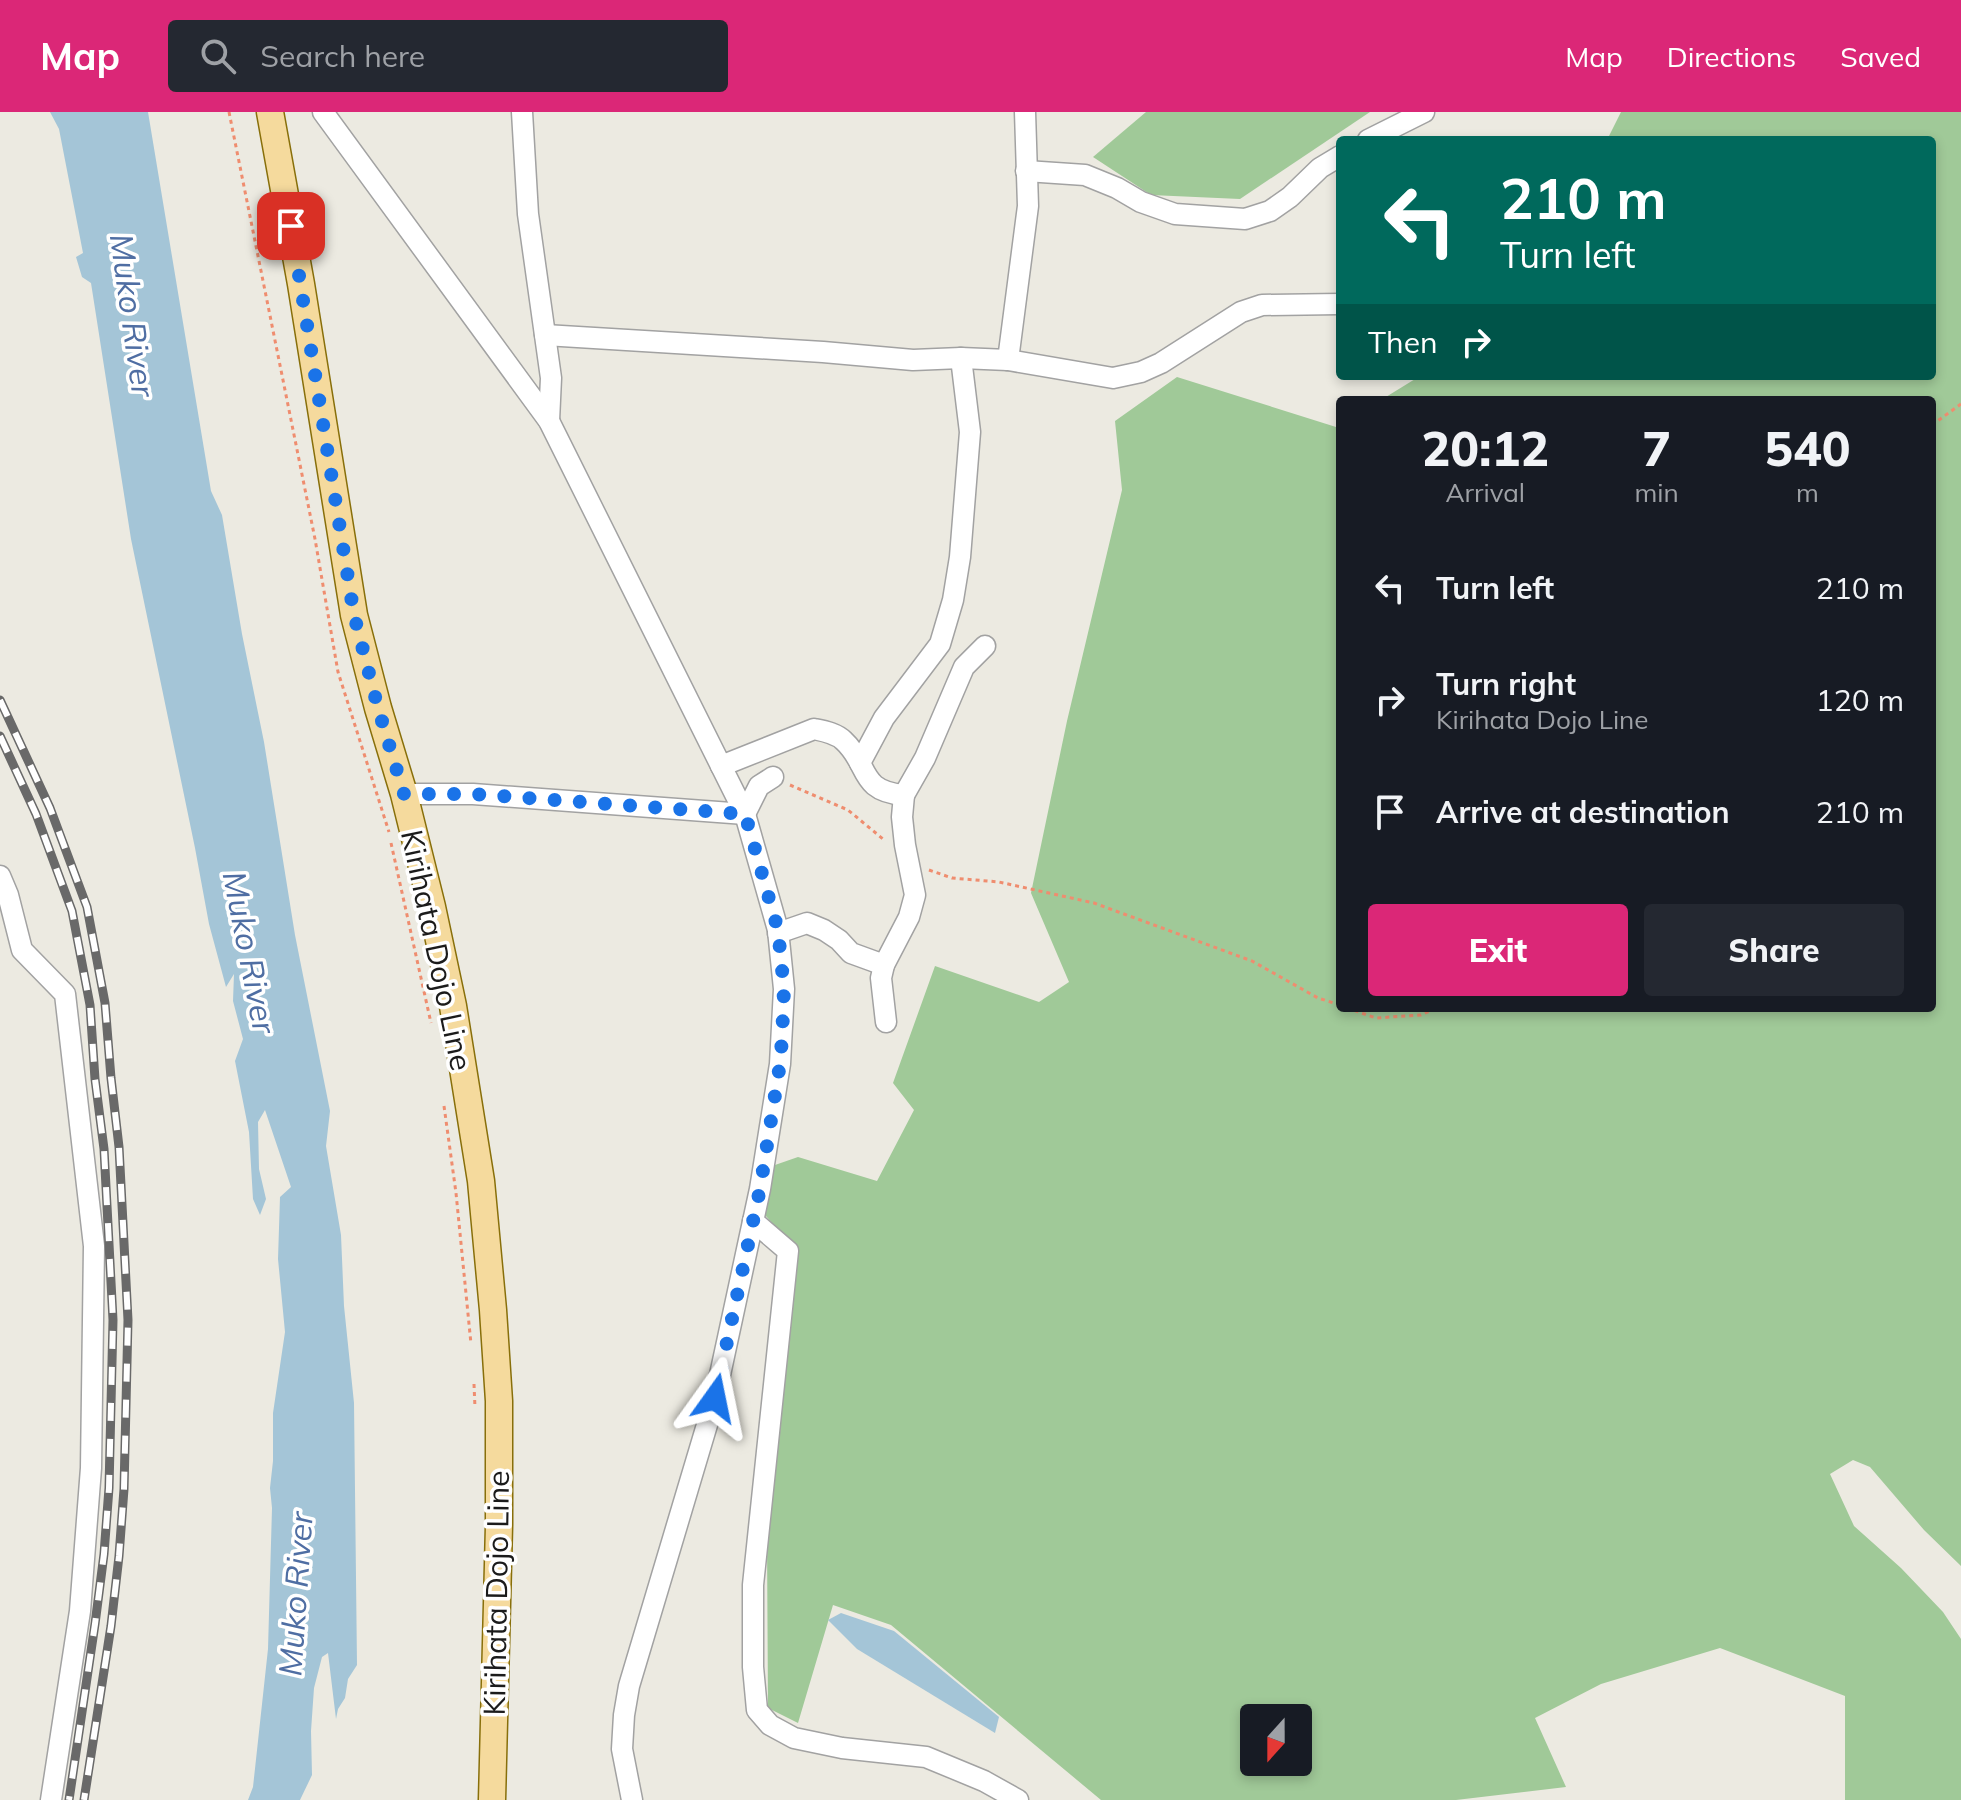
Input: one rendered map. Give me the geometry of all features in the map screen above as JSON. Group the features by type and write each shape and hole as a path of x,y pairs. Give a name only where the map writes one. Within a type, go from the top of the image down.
{"main road":[{"name":"Kirihata Dojo Line","path":"270,112 354,615 432,907 453,1006 481,1181 499,1401 492,1800"}],"street":[{"path":"323,112 549,421 745,814 778,933 784,989 780,1064 753,1221 715,1398 629,1686 622,1749 632,1800"},
{"path":"522,112 528,214 551,378 549,421"},
{"path":"1008,360 1028,206 1025,112"},
{"path":"1376,136 1424,112"},
{"path":"1026,171 1085,175 1141,202 1175,214 1245,219 1270,211 1290,197 1320,168 1336,158"},
{"path":"545,335 913,360 1008,360 1113,378 1141,372 1161,363 1241,312 1262,305 1336,304"},
{"path":"860,763 884,718 940,644 953,600 960,557 970,432 961,358"},
{"path":"886,1022 881,978 884,965 909,917 915,895 905,845 902,817 904,795 925,758 964,667 985,646"},
{"path":"721,766 814,729 829,732 844,741 860,763 865,777 878,789 904,795"},
{"path":"745,814 759,786 773,777"},
{"path":"404,794 473,794 745,814"},
{"path":"0,876 22,950 65,994 94,1246 90,1484 80,1611 51,1800"},
{"path":"778,933 807,923 839,940 851,953 884,965"},
{"path":"753,1221 788,1251 753,1585 753,1667 757,1710 770,1725 794,1738 842,1748 926,1757 984,1781 1018,1800"}],"path":[{"path":"229,112 315,539 338,672 389,834 434,1033"},
{"path":"1936,422 1961,404"},
{"path":"773,777 848,810 892,846"},
{"path":"927,869 952,878 999,882 1094,903 1252,961 1318,998 1336,1004"},
{"path":"1359,1012 1376,1018 1427,1012"},
{"path":"445,1106 472,1355"},
{"path":"474,1385 475,1415"}],"green space":[{"path":"1146,112 1370,112 1240,199 1151,195 1093,157"},
{"path":"1621,112 1961,112 1961,1566 1924,1530 1870,1467 1853,1460 1830,1474 1854,1526 1901,1568 1943,1612 1961,1639 1961,1800 1845,1800 1845,1696 1720,1648 1601,1684 1535,1718 1566,1787 1456,1800 1101,1800 891,1625 833,1605 798,1723 768,1708 767,1540 796,1250 765,1215 775,1165 798,1157 877,1181 914,1110 893,1083 935,966 1039,1002 1069,982 1031,893 1067,721 1122,490 1115,421 1177,377 1336,427 1336,1012 1936,1012 1936,396 1388,396 1414,380 1936,380 1936,136 1609,136"}],"water":[{"name":"Muko River","path":"50,112 148,112 211,491 222,515 264,742 295,935 330,1111 326,1146 341,1235 344,1306 354,1403 357,1665 348,1679 345,1698 336,1719 328,1653 322,1657 314,1688 312,1775 300,1800 248,1800 253,1787 268,1649 273,1413 285,1332 278,1259 280,1197 291,1187 265,1110 258,1122 259,1169 266,1199 260,1215 253,1199 249,1132 235,1061 243,1039 233,1001 234,974 226,987 209,924 131,539 91,283 82,277 76,257 83,253 59,129"},
{"path":"841,1613 894,1631 999,1717 995,1733 857,1649 828,1620"}],"railway":[{"path":"0,700 50,808 87,907 105,1003 119,1147 128,1320 124,1489 111,1626 84,1800"},
{"path":"0,736 36,814 72,911 90,1005 104,1149 113,1320 109,1488 104,1554 69,1800"}],"route":[{"path":"291,226 354,615 404,794 473,794 745,814 778,930 784,989 782,1039 760,1189 715,1398"}]}
